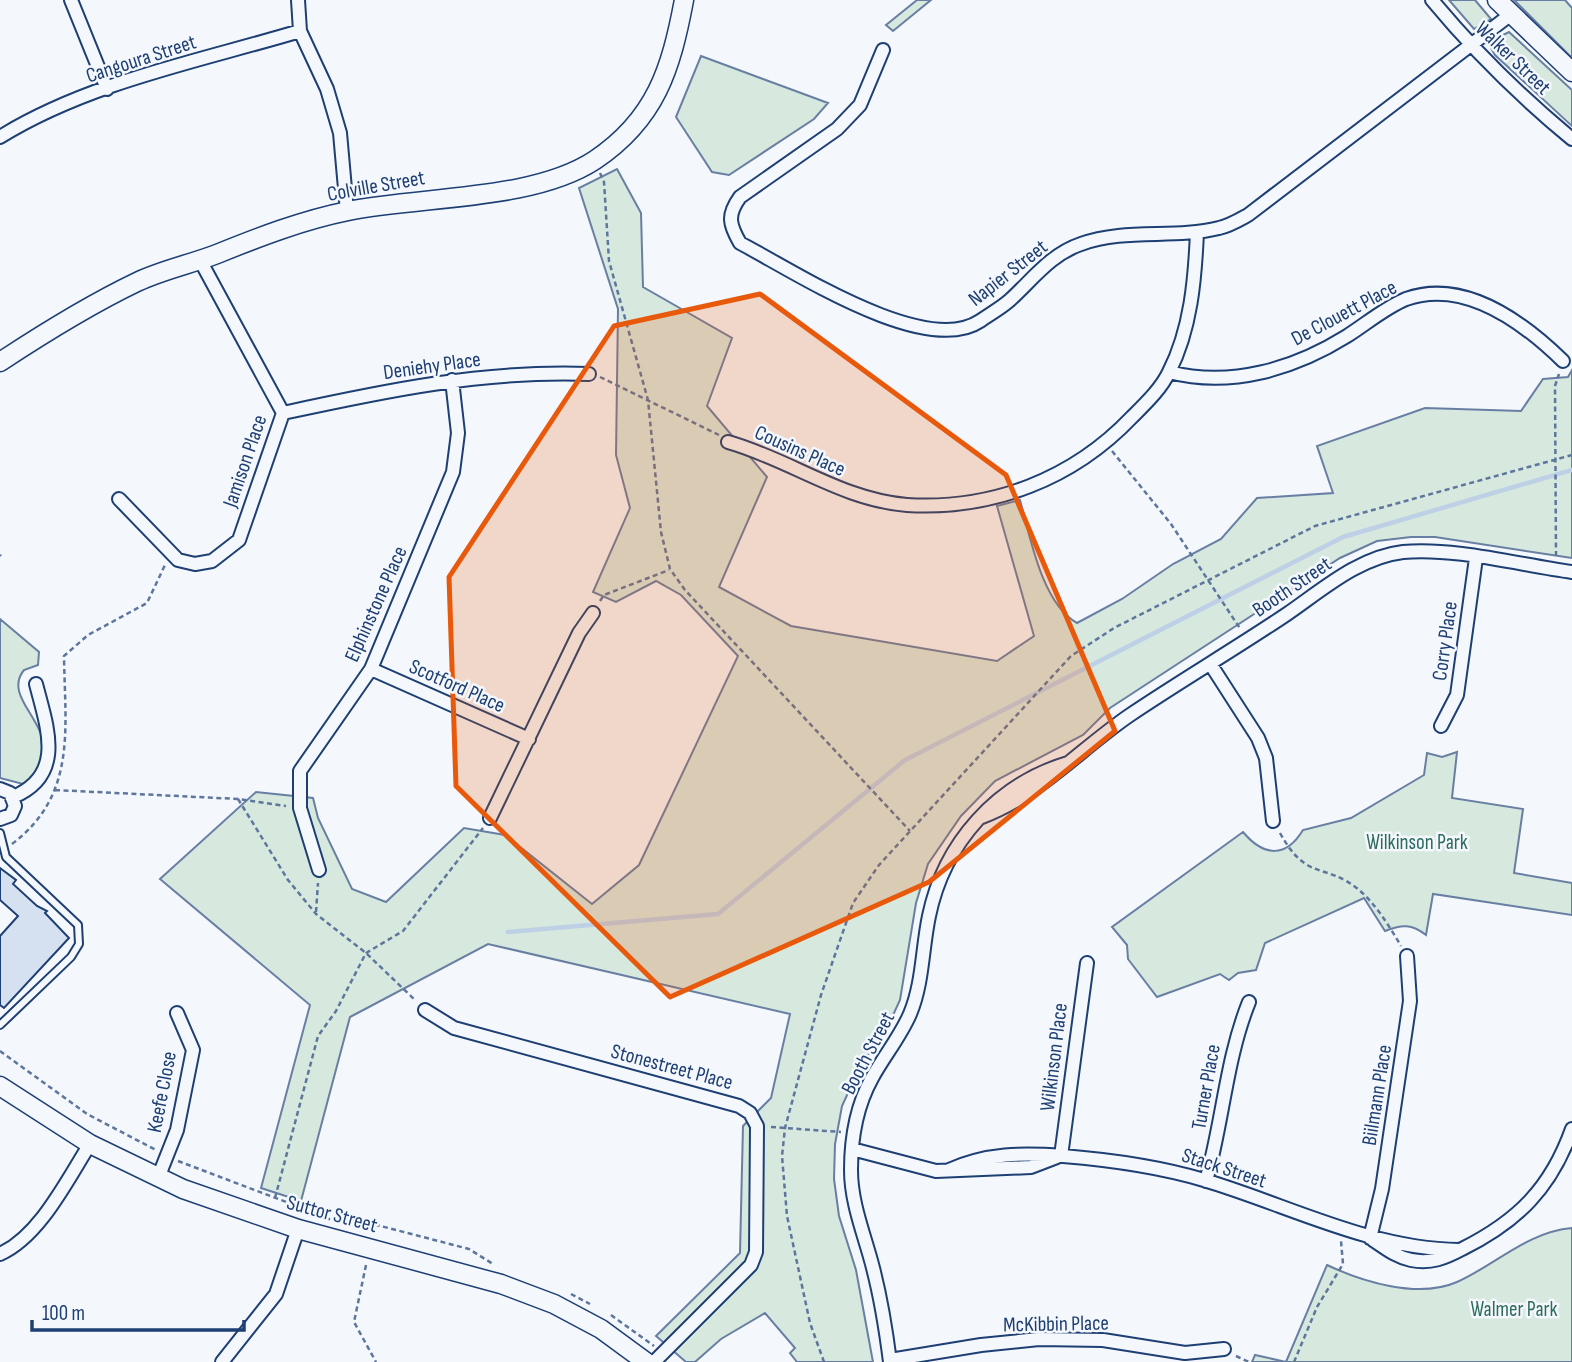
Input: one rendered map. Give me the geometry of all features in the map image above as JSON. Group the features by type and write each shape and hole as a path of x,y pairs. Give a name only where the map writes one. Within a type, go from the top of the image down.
{"street":[{"path":"71,0 107,89"},
{"path":"298,0 300,31 327,89 340,133 347,211"},
{"name":"Colville Street","path":"0,362 58,324 139,281 260,237 347,211 548,181 594,160 623,140 656,98 674,55 684,0"},
{"name":"Walker Street","path":"1432,0 1471,47 1520,96 1572,139"},
{"path":"1497,0 1572,72"},
{"name":"Napier Street","path":"883,50 860,105 837,129 740,197 730,210 730,226 740,243 891,321 924,330 972,326 1010,300 1043,265 1080,244 1119,236 1222,228 1248,215 1510,15"},
{"name":"Cangoura Street","path":"0,137 29,119 107,89 300,31"},
{"name":"Cousins Place","path":"727,442 761,451 842,491 906,505 963,503 1014,494 1060,475 1105,443 1151,397 1169,372 1187,317 1195,279 1197,232"},
{"name":"Jamison Place","path":"172,554 178,559 195,564 212,561 239,540 282,413 200,260"},
{"name":"De Clouett Place","path":"1169,372 1198,380 1236,379 1306,359 1406,299 1437,295 1470,299 1514,320 1563,361"},
{"name":"Deniehy Place","path":"282,413 452,380 539,372 589,374"},
{"name":"Elphinstone Place","path":"319,870 300,808 300,771 371,669 453,472 458,433 452,380"},
{"path":"119,499 172,554"},
{"name":"Booth Street","path":"890,1361 880,1294 853,1194 854,1132 864,1096 900,1035 915,1000 929,917 944,865 993,803 1047,769 1068,763 1128,716 1211,665 1349,572 1376,559 1402,552 1433,552 1572,572"},
{"name":"Corry Place","path":"1441,726 1457,695 1476,558"},
{"path":"490,818 579,634 593,613"},
{"path":"1211,665 1258,738 1266,758 1273,821"},
{"name":"Scotford Place","path":"371,669 529,739"},
{"path":"13,797 32,789 38,783 50,747 36,684"},
{"path":"0,789 13,797"},
{"path":"0,819 14,811 13,797"},
{"name":"Biilmann Place","path":"1370,1238 1382,1189 1410,1001 1407,956"},
{"name":"Wilkinson Place","path":"1061,1156 1087,963"},
{"name":"Turner Place","path":"1206,1181 1217,1141 1235,1037 1249,1002"},
{"name":"Stonestreet Place","path":"425,1010 454,1028 739,1106 750,1113 757,1126"},
{"name":"Keefe Close","path":"158,1178 177,1130 193,1050 177,1013"},
{"name":"Suttor Street","path":"0,1075 6,1089 90,1144 158,1178 233,1209 298,1230 502,1284 554,1304 601,1329 646,1362"},
{"path":"659,1357 751,1265 756,1252 757,1126"},
{"name":"Stack Street","path":"852,1149 922,1170 949,1170 972,1160 1031,1153 1131,1162 1206,1181 1370,1238 1429,1249 1459,1250 1489,1236 1517,1215 1534,1197 1561,1159 1572,1129"},
{"path":"0,1254 9,1250 48,1212 90,1144"},
{"path":"222,1362 276,1294 298,1230"},
{"name":"McKibbin Place","path":"890,1361 981,1345 1039,1339 1103,1340 1185,1353 1223,1349"}],"lane":[{"path":"0,833 6,857 68,913 80,933 79,944 71,957 0,1024"}],"path":[{"path":"594,160 604,182 609,261 648,400 661,532 670,569 685,590 911,832"},
{"path":"1556,570 1555,386 1563,361"},
{"path":"589,374 609,380 713,431 727,442"},
{"path":"1105,443 1171,524 1247,641"},
{"path":"824,1362 807,1312 787,1216 782,1156 785,1128 821,995 853,904 879,865 1071,656 1114,628 1315,526 1572,455"},
{"path":"4,850 29,831 55,790 65,748 64,656 88,635 148,603 160,572 172,554"},
{"path":"593,613 604,595 670,569"},
{"path":"55,790 238,799 300,808"},
{"path":"238,799 288,880 316,914 366,953 425,1010"},
{"path":"275,1198 318,1036 336,1011 366,953 403,931 490,818"},
{"path":"1273,821 1293,856 1304,866 1343,880 1368,899 1407,956"},
{"path":"316,914 319,870"},
{"path":"0,1051 88,1114 168,1157 297,1206 303,1213 360,1227 373,1224 469,1249 493,1264"},
{"path":"757,1126 854,1132"},
{"path":"1294,1362 1317,1307 1343,1264 1340,1227"},
{"path":"370,1248 354,1322 376,1362"},
{"path":"564,1291 597,1307"},
{"path":"608,1313 659,1357"}],"highlighted area":[{"path":"760,294 1006,475 1115,731 929,882 670,997 456,786 449,577 614,326"}],"green space":[{"path":"917,0 931,0 893,31 886,25"},
{"path":"1449,0 1475,0 1491,19 1474,29"},
{"path":"1514,0 1565,0 1572,8 1572,58"},
{"path":"1509,32 1572,90 1572,126 1495,55 1491,48 1493,40"},
{"path":"701,56 828,103 814,119 729,175 712,172 676,117"},
{"path":"617,169 641,213 643,287 732,338 707,406 767,477 719,587 791,626 997,661 1034,636 997,506 1020,500 1033,550 1046,585 1065,614 1077,623 1122,599 1173,564 1221,539 1257,498 1333,493 1317,446 1425,408 1521,411 1543,379 1568,377 1572,370 1572,558 1435,537 1377,541 1340,558 1110,708 1083,735 995,781 961,816 928,864 916,903 900,1000 888,1026 859,1069 842,1106 835,1144 834,1179 839,1216 856,1270 873,1362 797,1362 790,1353 795,1348 765,1313 721,1339 695,1362 686,1362 656,1336 740,1253 743,1126 771,1098 790,1014 488,944 350,1017 301,1201 261,1188 310,1005 160,879 256,792 313,798 318,818 352,889 386,902 464,828 505,835 592,904 639,865 738,656 681,595 656,581 616,602 593,592 630,508 616,455 618,309 579,188"},
{"path":"0,619 39,652 38,665 24,670 19,680 19,690 40,732 44,744 43,757 31,782 23,784 0,778"},
{"name":"Wilkinson Park","path":"1457,752 1452,798 1523,809 1514,873 1572,883 1572,915 1433,894 1426,935 1407,926 1385,931 1364,898 1265,943 1256,970 1238,973 1229,980 1220,974 1157,997 1128,959 1127,945 1112,927 1243,832 1267,850 1282,850 1303,830 1351,818 1424,775 1427,753 1442,757"},
{"name":"Walmer Park","path":"1572,1228 1572,1362 1286,1362 1327,1265 1391,1286 1408,1289 1442,1287 1472,1275 1526,1242"},
{"path":"1255,1355 1286,1362 1252,1362"}],"building":[{"path":"0,868 16,880 13,884 37,906 47,911 45,913 69,938 4,1008 0,1005 0,936 18,916 0,900"}],"waterway":[{"path":"508,932 718,914 905,760 1343,537 1572,470"}]}
